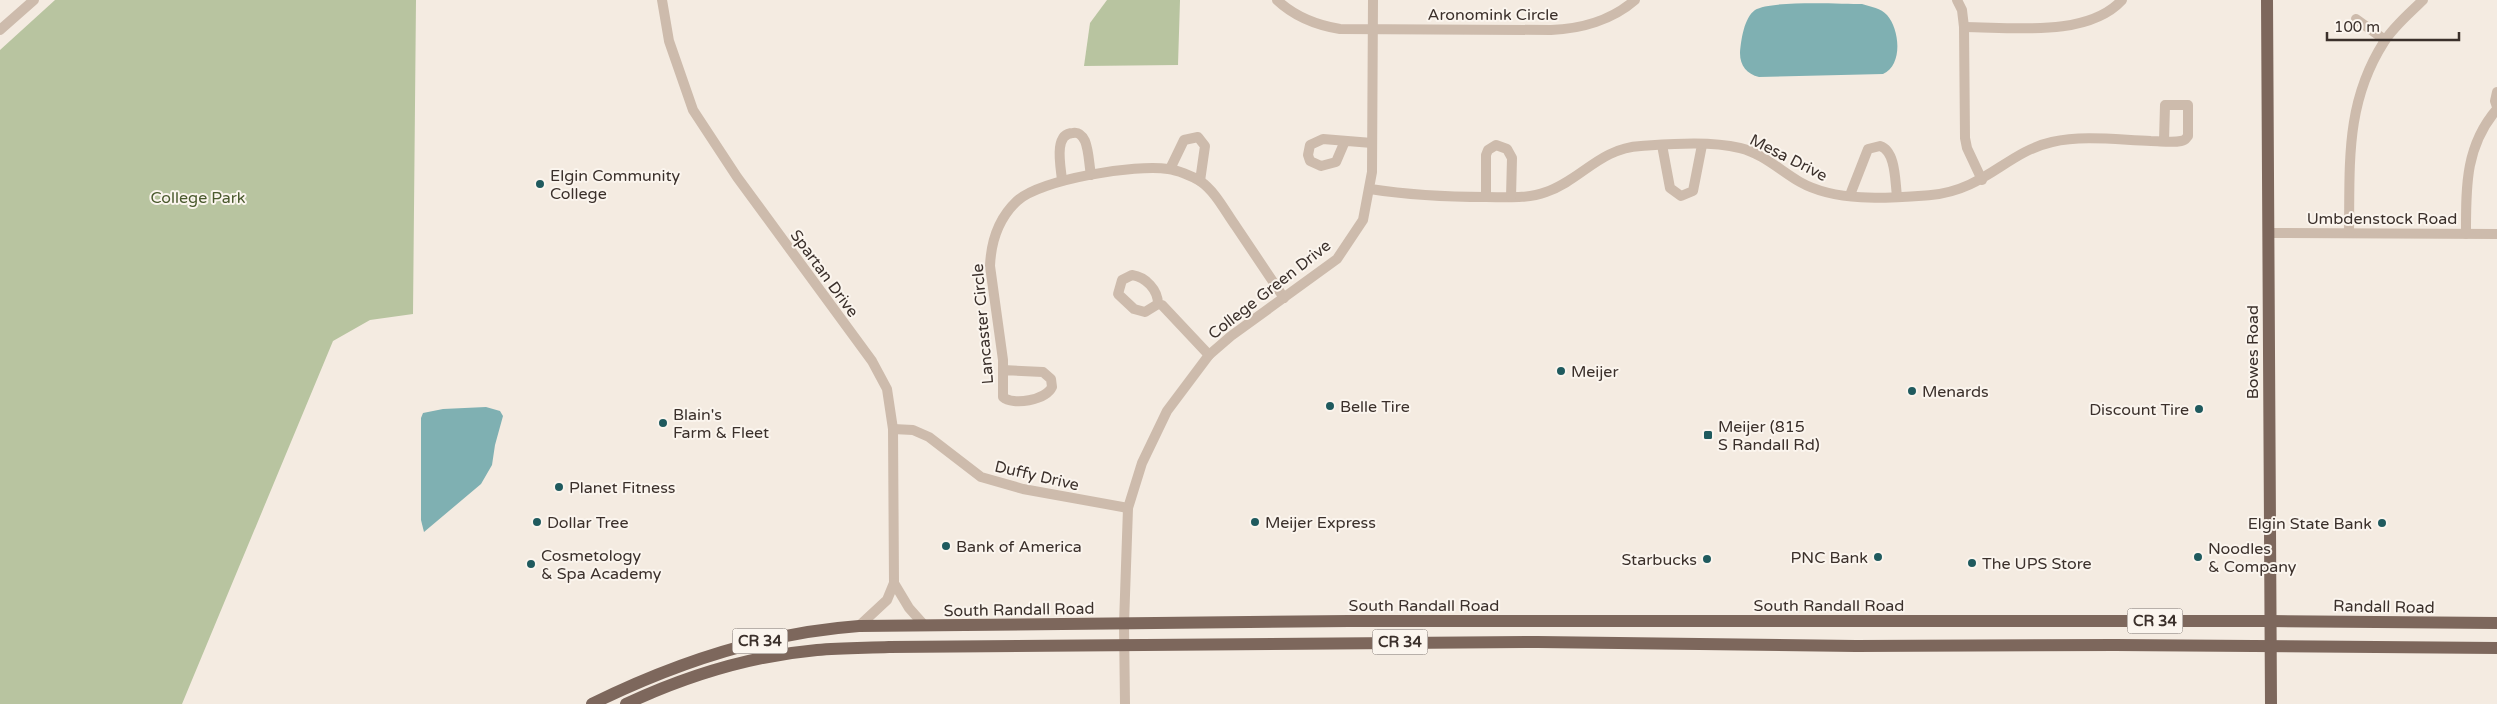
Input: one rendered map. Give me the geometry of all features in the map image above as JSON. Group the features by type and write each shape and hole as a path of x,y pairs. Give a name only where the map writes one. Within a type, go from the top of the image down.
{"main road":[{"name":"Bowes Road","path":"2267,0 2271,704"},
{"name":"South Randall Road","path":"592,704 646,678 719,651 779,637 826,629 859,626 1349,621 2270,621"},
{"name":"Randall Road","path":"2270,621 2497,623"},
{"name":"CR 34","path":"626,704 690,677 748,661 817,650 932,646 1538,642 1856,646 2497,648"}],"street":[{"path":"0,30 34,0"},
{"name":"Spartan Drive","path":"662,0 669,41 693,110 737,177 872,361 887,389 893,429 894,583 887,600 859,626"},
{"name":"Aronomink Circle","path":"1277,0 1288,10 1317,24 1340,29 1570,29 1606,18 1635,0"},
{"name":"College Green Drive","path":"1125,704 1124,624 1128,508 1142,464 1166,411 1209,355 1231,336 1337,259 1362,220 1370,189 1373,0"},
{"path":"1957,0 1964,27 1964,129 1967,148 1982,180"},
{"path":"1964,27 2069,26 2099,17 2122,0"},
{"path":"2349,233 2350,144 2354,114 2361,88 2385,40 2423,0"},
{"path":"2356,19 2385,40"},
{"path":"2466,234 2466,181 2471,153 2478,135 2497,108 2495,101 2497,92"},
{"path":"1062,180 1060,146 1063,138 1069,133 1076,132 1082,135 1091,175"},
{"path":"1170,169 1184,140 1198,137 1205,146 1200,181"},
{"name":"Mesa Drive","path":"1370,189 1428,196 1511,197 1547,192 1608,154 1623,148 1662,145 1702,145 1742,148 1815,189 1834,194 1896,196 1945,193 1959,190 1982,180 2029,151 2050,142 2066,140 2164,141"},
{"path":"1345,141 1372,143"},
{"path":"1486,197 1486,155 1488,150 1496,145 1507,148 1512,158 1511,197"},
{"path":"1662,145 1670,188 1681,196 1693,191 1702,145"},
{"path":"1850,195 1868,149 1880,146 1888,151 1892,161 1896,196"},
{"name":"Lancaster Circle","path":"1003,370 1043,372 1051,379 1050,391 1044,396 1016,401 1008,401 1003,397 1003,370 990,266 992,244 1003,218 1016,202 1031,192 1062,180 1148,167 1170,169 1200,181 1218,200 1284,298"},
{"name":"Umbdenstock Road","path":"2268,233 2497,234"},
{"path":"1158,304 1162,305 1209,355"},
{"name":"Duffy Drive","path":"893,429 912,430 929,437 982,477 1023,489 1128,508"},
{"path":"894,583 909,608 925,626"}],"green space":[{"name":"College Park","path":"55,0 416,0 413,314 370,320 333,341 182,704 0,704 0,50"},
{"path":"1107,0 1180,0 1178,65 1084,66 1090,23"}],"water":[{"path":"1790,4 1862,4 1885,13 1895,29 1897,47 1894,63 1883,74 1759,77 1748,72 1743,66 1740,58 1742,36 1748,18 1755,10 1763,7"},
{"path":"486,407 500,411 503,416 492,465 481,484 424,532 421,520 421,418 423,413 443,409"}],"place":[{"name":"Elgin Community College","path":"540,184"},
{"name":"Meijer","path":"1561,371"},
{"name":"Menards","path":"1912,391"},
{"name":"Belle Tire","path":"1330,406"},
{"name":"Discount Tire","path":"2199,409"},
{"name":"Blain's Farm & Fleet","path":"663,423"},
{"name":"Meijer (815 S Randall Rd)","path":"1708,435"},
{"name":"Planet Fitness","path":"559,487"},
{"name":"Dollar Tree","path":"537,522"},
{"name":"Meijer Express","path":"1255,522"},
{"name":"Elgin State Bank","path":"2382,523"},
{"name":"Bank of America","path":"946,546"},
{"name":"PNC Bank","path":"1878,557"},
{"name":"Noodles & Company","path":"2198,557"},
{"name":"Starbucks","path":"1707,559"},
{"name":"The UPS Store","path":"1972,563"},
{"name":"Cosmetology & Spa Academy","path":"531,564"}]}
